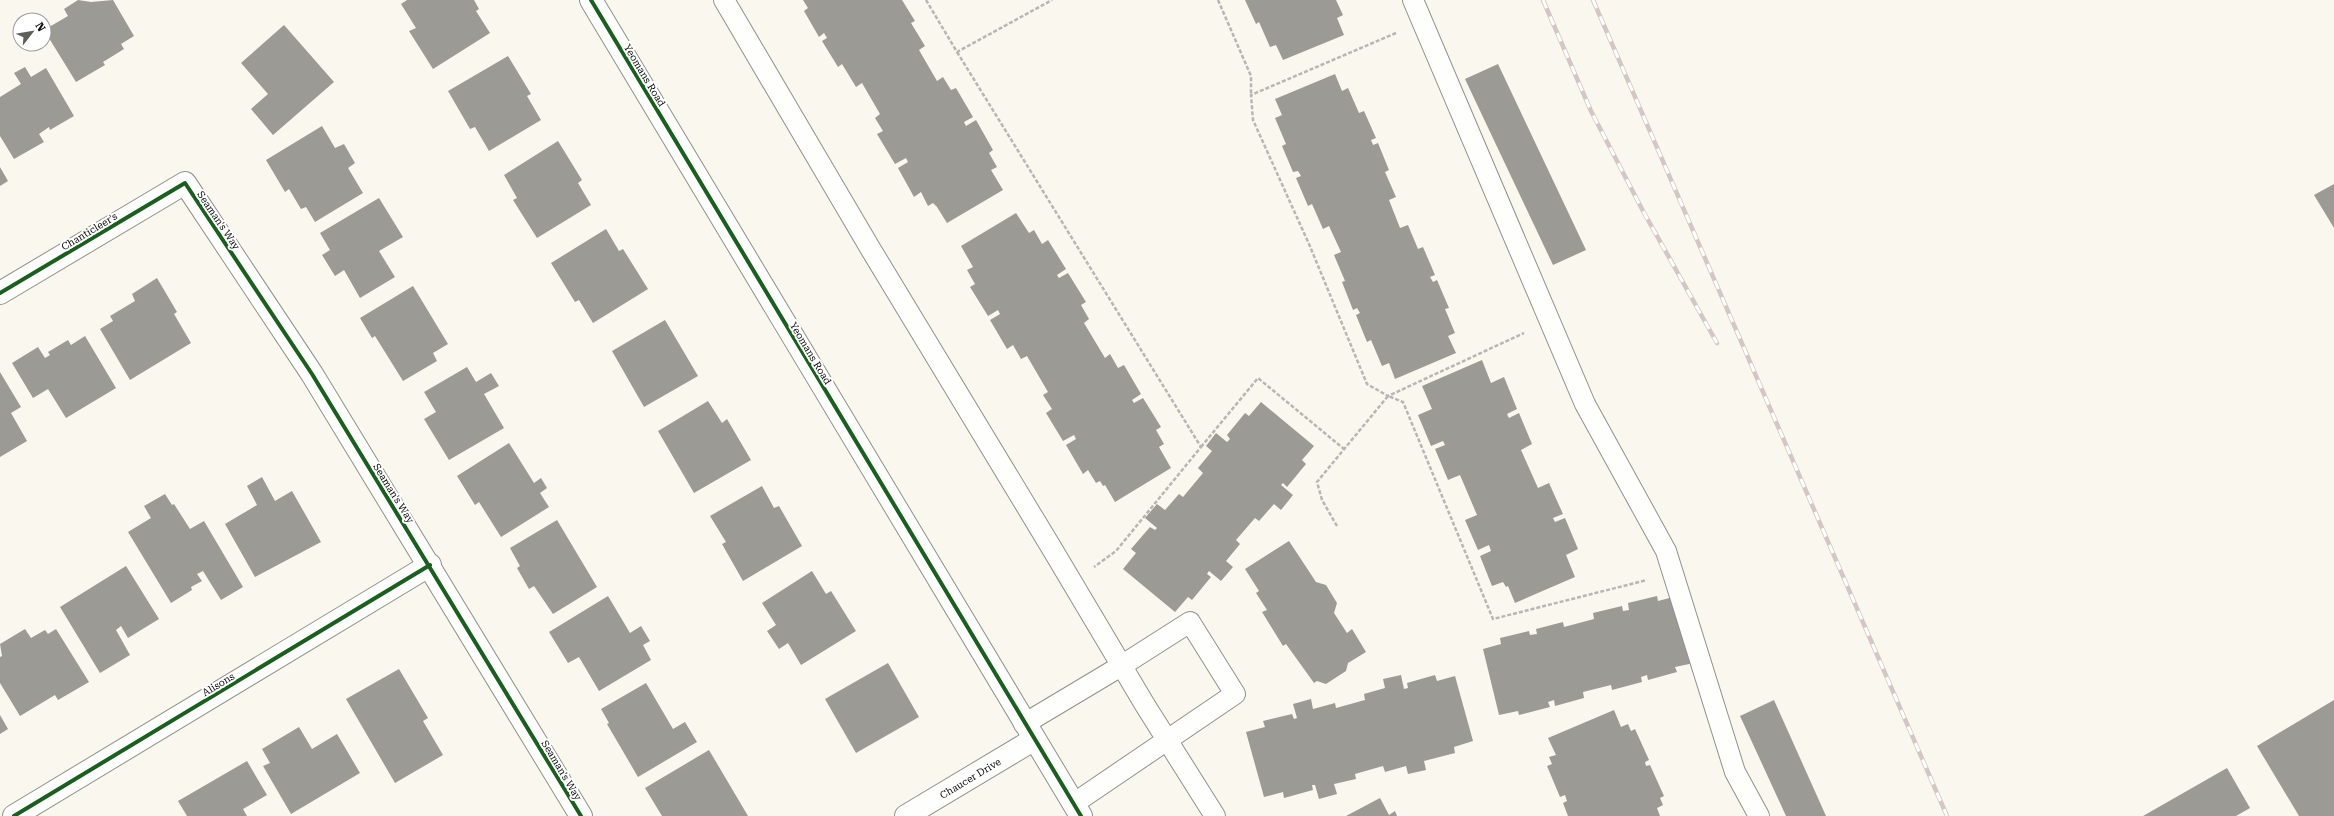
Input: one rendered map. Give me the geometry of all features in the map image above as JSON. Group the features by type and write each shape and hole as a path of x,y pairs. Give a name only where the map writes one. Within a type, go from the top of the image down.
{"street":[{"name":"Yeomans Road","path":"591,0 1077,810"},
{"name":"Chanticleer's","path":"0,293 185,183"},
{"name":"Seaman's Way","path":"185,183 312,374 430,565 581,816"},
{"name":"Alisons","path":"14,816 430,565"},
{"name":"Chaucer Drive","path":"906,816 1029,732"}],"lane":[{"path":"724,0 870,248 1072,582 1121,666 1215,816"},
{"path":"1413,0 1585,404 1666,551 1735,772 1759,816"},
{"path":"1029,732 1121,666 1190,622 1235,694 1167,740 1077,810"}],"path":[{"path":"926,0 1201,447"},
{"path":"957,52 1052,0"},
{"path":"1218,0 1251,76 1253,120 1309,244 1368,384 1388,396 1403,402 1493,619 1624,587 1672,572"},
{"path":"1251,95 1422,22"},
{"path":"1337,526 1322,500 1317,482 1388,396 1550,321"},
{"path":"1072,582 1116,551 1258,378 1344,449"}],"building":[{"path":"78,0 91,2 113,0 134,36 121,44 124,49 103,62 105,65 76,82 52,43 52,25 68,16 64,9"},
{"path":"407,0 474,0 479,9 476,11 490,33 433,69 409,31 416,28 401,4"},
{"path":"803,0 902,0 915,21 911,23 925,46 919,50 937,81 943,77 951,90 956,88 973,117 964,122 966,126 976,120 993,150 989,153 997,167 991,170 1003,190 947,223 933,203 928,206 921,192 914,197 898,168 908,162 906,158 895,164 877,134 883,131 875,118 880,114 862,83 856,87 842,64 838,67 822,41 827,38 824,33 819,37 804,11 808,8"},
{"path":"1245,0 1336,0 1343,15 1337,18 1344,35 1283,60 1276,45 1270,47 1259,22 1256,24"},
{"path":"284,25 334,82 273,135 251,109 268,94 241,63"},
{"path":"508,56 531,94 527,96 541,120 489,151 475,127 470,129 448,91"},
{"path":"1498,64 1586,250 1553,265 1465,79"},
{"path":"25,67 31,77 46,68 74,116 50,130 49,127 39,134 44,142 14,159 0,136 0,97 21,84 14,73"},
{"path":"1335,74 1342,91 1348,88 1359,113 1364,111 1376,138 1371,140 1373,145 1378,143 1389,170 1385,172 1396,197 1389,200 1400,228 1408,225 1418,249 1423,247 1435,275 1430,277 1433,282 1437,280 1449,308 1445,309 1455,333 1448,336 1456,353 1395,379 1389,363 1382,366 1371,340 1367,342 1356,315 1360,313 1357,308 1353,310 1342,282 1345,281 1334,255 1341,252 1329,226 1323,229 1312,204 1308,206 1296,178 1301,176 1298,171 1293,172 1282,146 1286,144 1275,118 1282,115 1275,99"},
{"path":"322,126 335,148 344,144 355,163 348,168 363,193 315,222 306,207 301,209 289,189 285,192 266,160"},
{"path":"558,141 582,180 578,183 591,205 537,238 513,200 517,198 504,175"},
{"path":"0,167 8,181 0,186"},
{"path":"2334,184 2334,228 2314,195"},
{"path":"379,198 403,237 379,251 395,277 360,298 344,270 335,276 322,255 330,250 320,233"},
{"path":"1016,213 1029,233 1034,230 1042,244 1048,240 1066,269 1057,275 1059,278 1068,273 1086,302 1081,305 1089,319 1084,323 1105,358 1110,354 1118,368 1124,365 1141,394 1132,400 1134,403 1143,398 1161,427 1156,430 1164,444 1159,447 1171,468 1115,502 1105,485 1103,486 1100,481 1096,483 1088,470 1083,474 1066,445 1076,439 1074,435 1063,441 1046,413 1052,409 1043,395 1048,392 1027,356 1021,359 1013,345 1007,349 990,320 1000,314 998,310 988,316 970,287 975,284 967,270 973,267 961,246"},
{"path":"606,229 619,251 623,249 648,289 593,323 579,300 575,302 551,263"},
{"path":"157,278 177,312 174,314 191,343 130,380 100,329 113,321 110,316 135,301 132,294"},
{"path":"413,286 448,344 433,353 437,361 403,381 375,336 372,338 360,318"},
{"path":"665,320 698,376 644,407 612,351"},
{"path":"85,336 116,388 66,418 48,389 33,398 12,363 38,347 45,358 50,355 48,352 68,340 71,345"},
{"path":"1482,360 1491,383 1504,377 1517,409 1507,414 1509,418 1519,413 1532,444 1521,450 1538,488 1549,483 1563,514 1553,518 1555,522 1565,518 1578,549 1566,555 1575,577 1515,603 1508,586 1506,587 1503,582 1492,586 1480,556 1491,551 1489,545 1478,550 1465,520 1477,515 1460,475 1448,480 1435,449 1445,445 1443,441 1431,446 1418,415 1432,409 1422,386"},
{"path":"467,367 476,382 491,373 499,386 484,394 504,428 449,460 424,419 436,412 424,392"},
{"path":"0,372 21,407 11,413 27,441 0,457"},
{"path":"708,401 722,423 727,419 751,460 694,493 658,431"},
{"path":"1261,402 1314,446 1302,460 1306,464 1287,487 1283,483 1281,485 1293,495 1281,510 1274,504 1259,521 1255,518 1236,540 1240,544 1226,561 1233,567 1221,581 1209,571 1207,574 1211,577 1192,600 1188,597 1175,612 1123,569 1136,553 1131,549 1150,527 1155,530 1157,528 1145,518 1157,504 1165,510 1179,494 1183,497 1203,473 1198,468 1212,451 1206,446 1216,433 1227,442 1230,439 1227,435 1245,413 1249,416"},
{"path":"509,443 534,483 541,478 547,488 540,493 549,507 501,537 479,502 475,505 457,476"},
{"path":"262,477 275,501 292,491 321,542 255,577 225,524 257,505 247,486"},
{"path":"762,486 774,508 779,506 802,546 743,581 722,544 726,542 710,516"},
{"path":"165,494 172,505 174,504 190,529 204,521 243,587 221,600 203,571 197,574 202,581 191,587 192,590 171,603 128,532 151,518 144,506"},
{"path":"557,520 597,587 553,614 534,586 529,589 517,568 520,566 510,548"},
{"path":"1289,541 1316,582 1326,585 1337,603 1334,613 1347,633 1352,629 1366,652 1348,663 1346,671 1326,684 1317,681 1314,683 1286,644 1283,646 1262,612 1267,610 1256,593 1259,591 1245,569"},
{"path":"126,566 159,619 128,638 121,626 116,630 130,655 100,673 60,607"},
{"path":"812,571 826,594 831,591 856,631 801,665 788,643 779,649 767,631 776,625 762,603"},
{"path":"608,596 630,633 641,626 650,641 643,645 651,660 599,691 579,657 568,663 549,632"},
{"path":"1657,596 1658,601 1677,596 1694,663 1675,667 1677,672 1648,680 1647,675 1641,677 1642,682 1612,690 1611,685 1583,692 1584,698 1555,706 1554,700 1548,702 1550,707 1519,715 1518,711 1499,715 1483,649 1501,644 1500,638 1529,631 1530,635 1537,634 1536,629 1563,622 1564,627 1594,619 1593,613 1622,606 1623,611 1629,610 1628,603"},
{"path":"25,629 31,638 45,630 48,634 56,629 89,682 58,700 55,695 20,716 0,683 0,657 2,656 0,644"},
{"path":"888,663 919,717 856,753 825,699"},
{"path":"399,669 428,718 423,721 443,755 395,783 346,699"},
{"path":"1401,675 1404,689 1408,688 1407,683 1435,675 1437,681 1455,676 1473,741 1454,747 1455,753 1424,761 1426,770 1408,774 1406,766 1385,772 1383,766 1355,774 1356,779 1334,784 1337,794 1319,799 1315,785 1312,785 1313,790 1284,798 1283,792 1264,797 1246,732 1265,727 1263,721 1292,714 1294,719 1297,718 1293,704 1311,699 1313,709 1335,703 1336,708 1365,700 1364,694 1385,688 1383,679"},
{"path":"646,683 673,729 685,722 697,742 638,777 607,724 609,723 601,709"},
{"path":"1774,700 1826,816 1786,816 1740,716"},
{"path":"2334,700 2334,816 2299,816 2257,746"},
{"path":"1614,710 1621,727 1628,724 1631,731 1635,729 1649,760 1645,762 1646,766 1650,765 1664,796 1660,798 1663,805 1657,808 1660,816 1568,816 1563,803 1567,801 1565,795 1560,797 1547,766 1552,764 1549,757 1556,755 1548,738"},
{"path":"0,715 8,729 0,734"},
{"path":"299,727 312,749 337,734 360,773 291,814 263,766 270,763 262,749"},
{"path":"709,750 748,816 662,816 645,788"},
{"path":"247,761 267,795 243,809 247,816 187,816 178,801"},
{"path":"2227,768 2250,808 2236,816 2143,816"},
{"path":"1380,798 1389,815 1395,811 1397,816 1346,816"}],"railway":[{"path":"1543,0 1591,111 1643,211 1717,343"},
{"path":"1593,0 1947,816"}],"cycle path":[{"path":"591,0 1081,816"},
{"path":"0,293 185,183 312,374 581,816"},
{"path":"14,816 430,565"}]}
